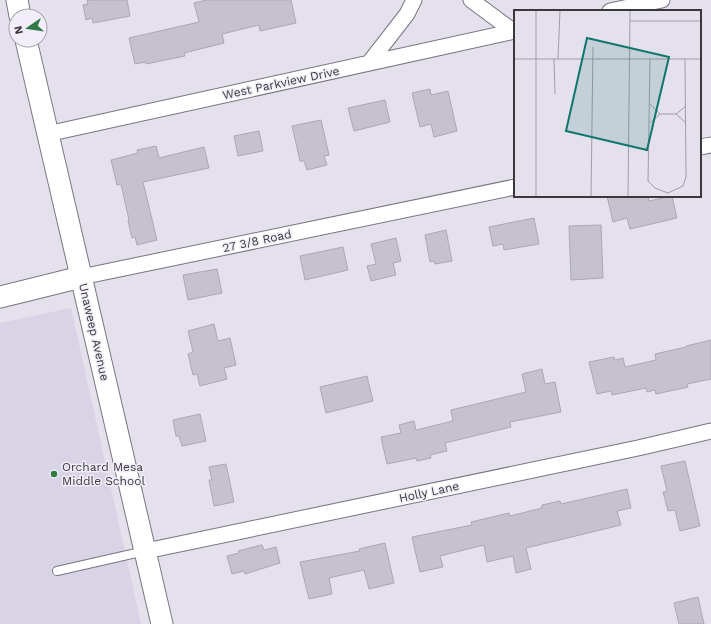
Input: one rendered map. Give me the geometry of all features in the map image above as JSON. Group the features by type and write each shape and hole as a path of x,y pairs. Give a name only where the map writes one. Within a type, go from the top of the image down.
{"main road":[{"name":"Unaweep Avenue","path":"28,48 162,624"},
{"name":"27 3/8 Road","path":"0,297 81,278"}],"street":[{"path":"369,63 407,14 414,0"},
{"path":"470,0 514,31"},
{"path":"615,10 662,0"},
{"name":"West Parkview Drive","path":"47,134 514,31"},
{"path":"701,147 711,145"},
{"name":"27 3/8 Road","path":"81,278 514,187"},
{"name":"Holly Lane","path":"146,551 638,448 711,431"}],"lane":[{"path":"57,572 146,551"}],"shaded area":[{"name":"Orchard Mesa Middle School","path":"71,308 141,624 0,624 0,323"}],"building":[{"path":"87,0 127,0 130,16 93,23 92,18 86,20 83,5 88,4"},
{"path":"207,0 291,0 296,23 260,31 259,25 222,34 224,43 184,53 185,56 146,64 146,62 135,64 129,38 199,22 194,3"},
{"path":"430,89 431,95 448,91 457,131 434,137 431,124 420,127 412,93"},
{"path":"385,100 390,122 354,131 348,108"},
{"path":"321,120 329,155 324,156 327,165 307,170 304,161 300,161 292,126"},
{"path":"259,131 263,151 238,156 234,136"},
{"path":"156,146 159,158 204,147 209,168 143,182 157,240 137,245 135,237 132,238 121,184 117,185 111,160 138,153 137,150"},
{"path":"607,197 648,197 649,201 672,197 677,218 630,229 627,218 613,222"},
{"path":"534,218 539,244 504,250 503,244 493,246 489,227"},
{"path":"601,225 603,278 571,280 569,226"},
{"path":"446,230 452,261 435,264 434,261 430,262 425,235"},
{"path":"396,238 401,261 393,263 396,275 371,281 367,266 376,264 371,244"},
{"path":"343,247 348,270 305,280 300,256"},
{"path":"217,269 222,293 188,300 183,275"},
{"path":"214,324 218,341 230,338 236,365 224,368 227,379 200,386 197,374 193,375 188,354 193,352 188,331"},
{"path":"711,340 711,379 687,384 688,387 656,394 655,390 647,392 646,388 612,395 611,391 597,394 589,362 614,357 615,360 623,358 625,367 656,360 655,354"},
{"path":"542,369 545,384 555,382 561,412 510,422 511,427 445,443 447,451 430,455 431,458 417,461 416,458 387,464 381,437 401,433 399,425 414,421 416,430 453,421 451,410 526,392 522,374"},
{"path":"367,376 373,401 326,413 320,387"},
{"path":"200,414 206,441 182,446 179,436 176,436 173,420"},
{"path":"685,461 700,526 680,531 675,510 668,511 663,492 667,491 661,466"},
{"path":"226,464 234,502 214,506 209,480 212,480 209,467"},
{"path":"627,489 631,508 617,511 621,525 526,548 531,569 516,573 513,556 487,562 484,545 440,556 443,567 420,572 412,537 472,525 471,522 509,513 510,516 542,508 542,505 560,501 561,504"},
{"path":"385,543 394,583 369,589 364,570 329,578 332,594 309,599 300,562 360,551 359,549"},
{"path":"262,545 264,550 276,547 280,563 245,574 244,571 232,574 227,556 239,553 238,551"},
{"path":"698,597 704,624 679,624 674,603"}],"place":[{"name":"Orchard Mesa Middle School","path":"54,474"}]}
